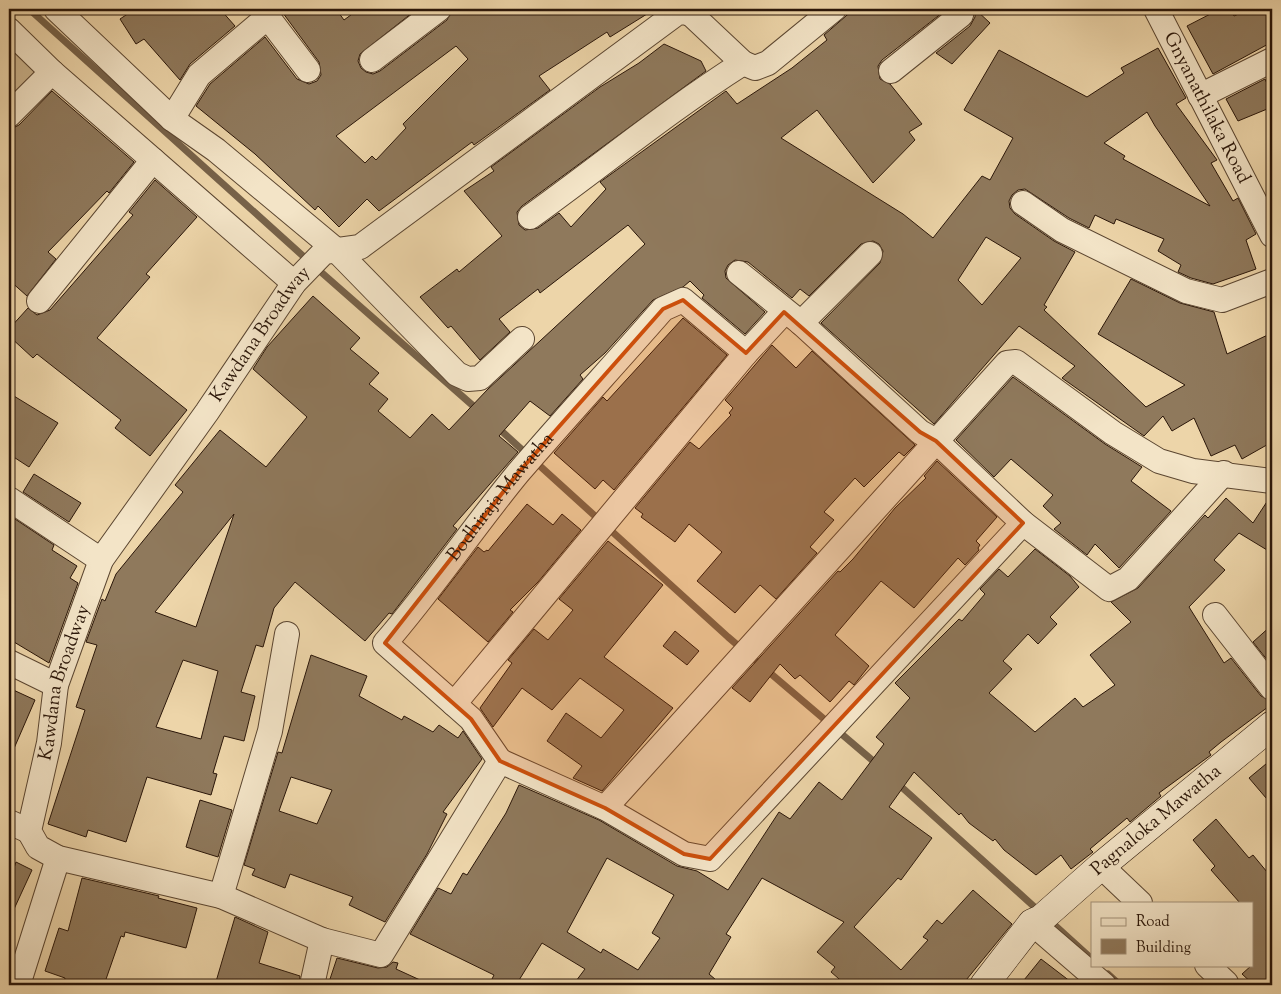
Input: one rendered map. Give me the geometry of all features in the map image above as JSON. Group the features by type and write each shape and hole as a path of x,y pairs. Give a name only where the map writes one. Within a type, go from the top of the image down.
{"street":[{"path":"56,9 172,119 216,150 330,251 457,374 468,380 480,378 522,339"},
{"path":"372,60 439,9"},
{"path":"330,251 360,247 677,13 685,12 692,15 743,63 755,68 768,63 834,9"},
{"path":"891,71 961,15 962,9"},
{"name":"Gnyanathilaka Road","path":"1156,9 1272,235"},
{"path":"172,119 200,75 264,20 270,20 308,70"},
{"path":"9,30 52,72 153,160 300,277"},
{"path":"1200,96 1272,60"},
{"path":"530,217 601,166 689,97 743,63"},
{"path":"9,115 52,72"},
{"path":"39,301 153,160"},
{"path":"1023,203 1062,230 1186,292 1222,300 1272,282"},
{"name":"Kawdana Broadway","path":"330,251 300,277 102,560 56,685 49,742 19,826 38,847 58,858 221,896 322,940 381,955 500,761"},
{"path":"454,704 746,353 870,254"},
{"path":"739,273 793,317 920,432 936,441 1023,523 1109,589 1128,579 1224,473"},
{"name":"Bodhiraja Mawatha","path":"500,761 471,719 385,643 419,604 447,563 518,473 664,308 684,300 746,353"},
{"path":"605,808 1007,363 1016,362 1113,433 1159,462 1193,470 1272,481"},
{"path":"9,499 102,560"},
{"path":"500,761 605,808 684,854 710,859 1023,523"},
{"path":"1215,614 1272,688"},
{"path":"221,896 270,731 287,634"},
{"path":"9,662 56,685"},
{"name":"Pagnaloka Mawatha","path":"984,985 1036,921 1272,726"},
{"path":"15,983 58,858"},
{"path":"1101,866 1139,902"},
{"path":"1036,921 1104,985"},
{"path":"312,985 322,940"},
{"path":"1208,966 1226,983"}],"highlighted area":[{"path":"683,300 746,353 784,312 920,432 936,441 1023,523 710,859 684,854 605,808 500,761 471,719 385,643 518,473 663,309"}],"shaded area":[{"path":"9,38 40,68 9,99"}],"building":[{"path":"135,9 220,9 235,26 190,64 180,80 144,39 136,44 120,19"},
{"path":"280,9 336,9 344,20 359,9 417,9 360,54 358,61 361,68 373,74 380,71 447,20 452,9 655,9 610,37 607,32 539,76 550,90 474,145 472,142 379,211 367,199 339,227 318,206 315,210 255,154 196,106 210,84 265,37 297,79 309,84 317,81 321,75 319,62","holes":["456,46 468,59 403,124 406,128 376,160 372,156 365,163 336,136"]},
{"path":"854,9 947,9 882,60 878,66 880,79 890,84 922,124 909,132 915,140 873,183 817,110 781,138 903,214 933,238 982,176 990,180 1013,138 964,110 999,50 1087,97 1124,73 1121,68 1158,48 1186,98 1176,104 1217,160 1211,163 1233,201 1238,198 1256,234 1246,240 1256,269 1213,284 1178,272 1181,265 1158,251 1164,239 1116,219 1114,224 1095,215 1089,228 1069,218 1025,189 1018,190 1012,195 1009,201 1010,208 1015,214 1054,241 1075,252 1044,305 1047,307 1044,310 1146,407 1185,385 1098,334 1131,279 1180,303 1214,312 1227,354 1272,333 1272,442 1242,459 1235,445 1211,456 1194,418 1172,431 1163,416 1144,436 1062,378 1075,366 1019,326 934,424 821,323 880,263 883,251 879,244 873,241 861,244 809,296 800,289 792,298 748,262 735,260 728,265 725,271 726,278 765,312 745,334 702,298 704,295 690,281 683,287 653,300 605,353 580,375 583,379 550,416 530,401 499,436 518,452 453,526 457,529 392,614 389,613 365,641 295,582 274,608 263,647 256,645 241,692 255,696 244,741 224,736 213,773 217,774 211,795 147,777 126,842 88,830 86,837 48,824 85,710 76,707 97,645 86,642 102,599 105,601 116,574 183,492 175,485 220,430 266,467 307,417 253,369 267,347 313,296 360,338 350,349 379,373 369,384 388,399 378,411 410,438 432,414 449,430 488,389 645,244 628,225 540,293 538,289 499,319 510,332 480,360 451,326 448,328 420,297 457,269 459,272 502,236 464,191 494,171 491,167 600,87 639,63 664,44 701,61 706,71 522,206 517,212 519,225 525,230 538,228 559,213 571,227 606,189 600,182 726,91 737,104 792,68 827,40 824,35","holes":["1147,112 1210,206 1123,159 1125,156 1104,143","986,237 1021,258 982,305 958,280","234,514 196,627 155,612","183,660 218,671 201,739 156,727"]},
{"path":"975,9 990,23 952,64 936,53 970,26 975,17"},
{"path":"1220,9 1230,9 1234,16 1250,9 1272,9 1272,42 1213,74 1187,26"},
{"path":"1265,79 1272,95 1272,107 1238,121 1226,99"},
{"path":"52,91 134,162 109,193 107,191 48,252 56,259 27,296 9,280 9,130 19,125"},
{"path":"155,180 197,217 146,274 150,277 97,338 187,410 150,456 115,428 121,420 37,354 33,358 9,336 9,329 28,308 37,315 50,310 133,215 129,212"},
{"path":"683,318 727,355 614,490 603,480 595,489 554,453 603,397 607,401"},
{"path":"772,345 796,368 812,351 915,445 904,456 899,452 864,487 855,478 824,512 834,520 810,547 817,553 776,599 760,585 735,613 697,581 722,552 689,524 675,542 641,517 643,514 635,508 690,442 699,449 731,415 729,413 733,408 725,400"},
{"path":"1013,377 1105,444 1142,467 1131,481 1171,511 1119,568 1095,544 1087,555 1054,529 1061,523 1043,506 1053,495 1011,459 994,477 956,440"},
{"path":"9,393 58,423 29,467 9,454"},
{"path":"937,461 997,517 976,541 980,545 979,550 965,565 958,558 914,608 881,581 835,635 869,666 854,685 849,681 830,702 800,675 795,679 780,664 750,702 732,688 838,571 840,572 853,559 895,508 926,478 924,476"},
{"path":"34,474 81,503 69,522 23,492"},
{"path":"1272,494 1272,553 1239,533 1214,560 1225,570 1189,607 1224,663 1231,658 1261,696 1272,701 1272,704 1209,752 1211,755 1159,793 1161,796 1130,822 1127,818 1090,849 1093,852 1071,869 1061,855 1036,875 1004,850 995,839 993,841 969,823 961,813 959,815 914,772 889,807 932,838 901,880 898,878 854,927 901,970 928,940 923,937 937,920 942,924 973,890 1012,924 962,985 846,985 831,972 835,967 817,952 844,922 762,878 726,934 731,937 709,974 722,985 573,985 585,969 542,943 516,985 489,985 494,975 410,934 438,888 451,894 463,873 467,875 506,813 519,785 599,820 677,866 697,871 728,890 779,812 790,819 819,782 842,800 884,744 876,737 910,698 895,683 959,619 962,621 985,594 980,589 999,569 1008,577 1035,549 1070,576 1079,587 1050,617 1057,624 1038,644 1028,634 1003,661 1012,669 989,693 1035,732 1075,698 1083,707 1115,685 1090,655 1131,622 1111,602 1138,588 1205,515 1208,518 1226,498 1253,523","holes":["607,858 674,895 652,933 660,938 638,970 603,949 601,953 567,932"]},
{"path":"527,504 553,525 562,514 581,530 538,582 510,610 513,612 488,642 438,599 478,547 484,552 488,551"},
{"path":"9,515 54,545 52,550 77,566 70,578 78,583 49,663 9,639"},
{"path":"608,541 663,585 604,657 673,708 602,791 573,778 582,766 547,741 566,713 601,738 624,710 580,678 552,710 522,688 493,727 480,708 512,663 508,660 534,629 548,640 573,610 559,599"},
{"path":"1272,625 1272,666 1253,642"},
{"path":"675,631 699,651 687,665 663,646"},
{"path":"311,655 367,676 359,696 402,720 404,716 433,732 439,725 458,738 463,731 482,759 443,812 447,814 427,854 385,922 349,905 353,897 290,874 285,888 252,875 255,869 244,865 278,752 282,753","holes":["291,777 332,790 317,824 279,811"]},
{"path":"9,688 35,700 9,760"},
{"path":"1272,759 1272,805 1249,778"},
{"path":"200,800 232,810 218,857 186,847"},
{"path":"1216,819 1249,858 1253,855 1272,878 1272,985 1254,985 1242,974 1251,966 1254,966 1254,902 1239,902 1211,870 1215,866 1193,840"},
{"path":"16,862 32,870 9,920 9,866 14,868"},
{"path":"82,878 159,896 158,898 197,908 186,948 125,932 124,937 121,936 104,985 64,985 65,978 45,971 59,928 68,931"},
{"path":"235,917 268,932 259,963 300,976 299,985 215,985"},
{"path":"337,958 378,968 387,967 393,962 398,963 396,969 431,985 328,985"},
{"path":"1041,959 1075,985 1020,985"}],"waterway":[{"path":"29,9 313,265 479,411"},
{"path":"496,426 728,637 879,766"},
{"path":"896,782 1040,912"},
{"path":"1048,919 1091,958"},
{"path":"1108,974 1120,985"}]}
